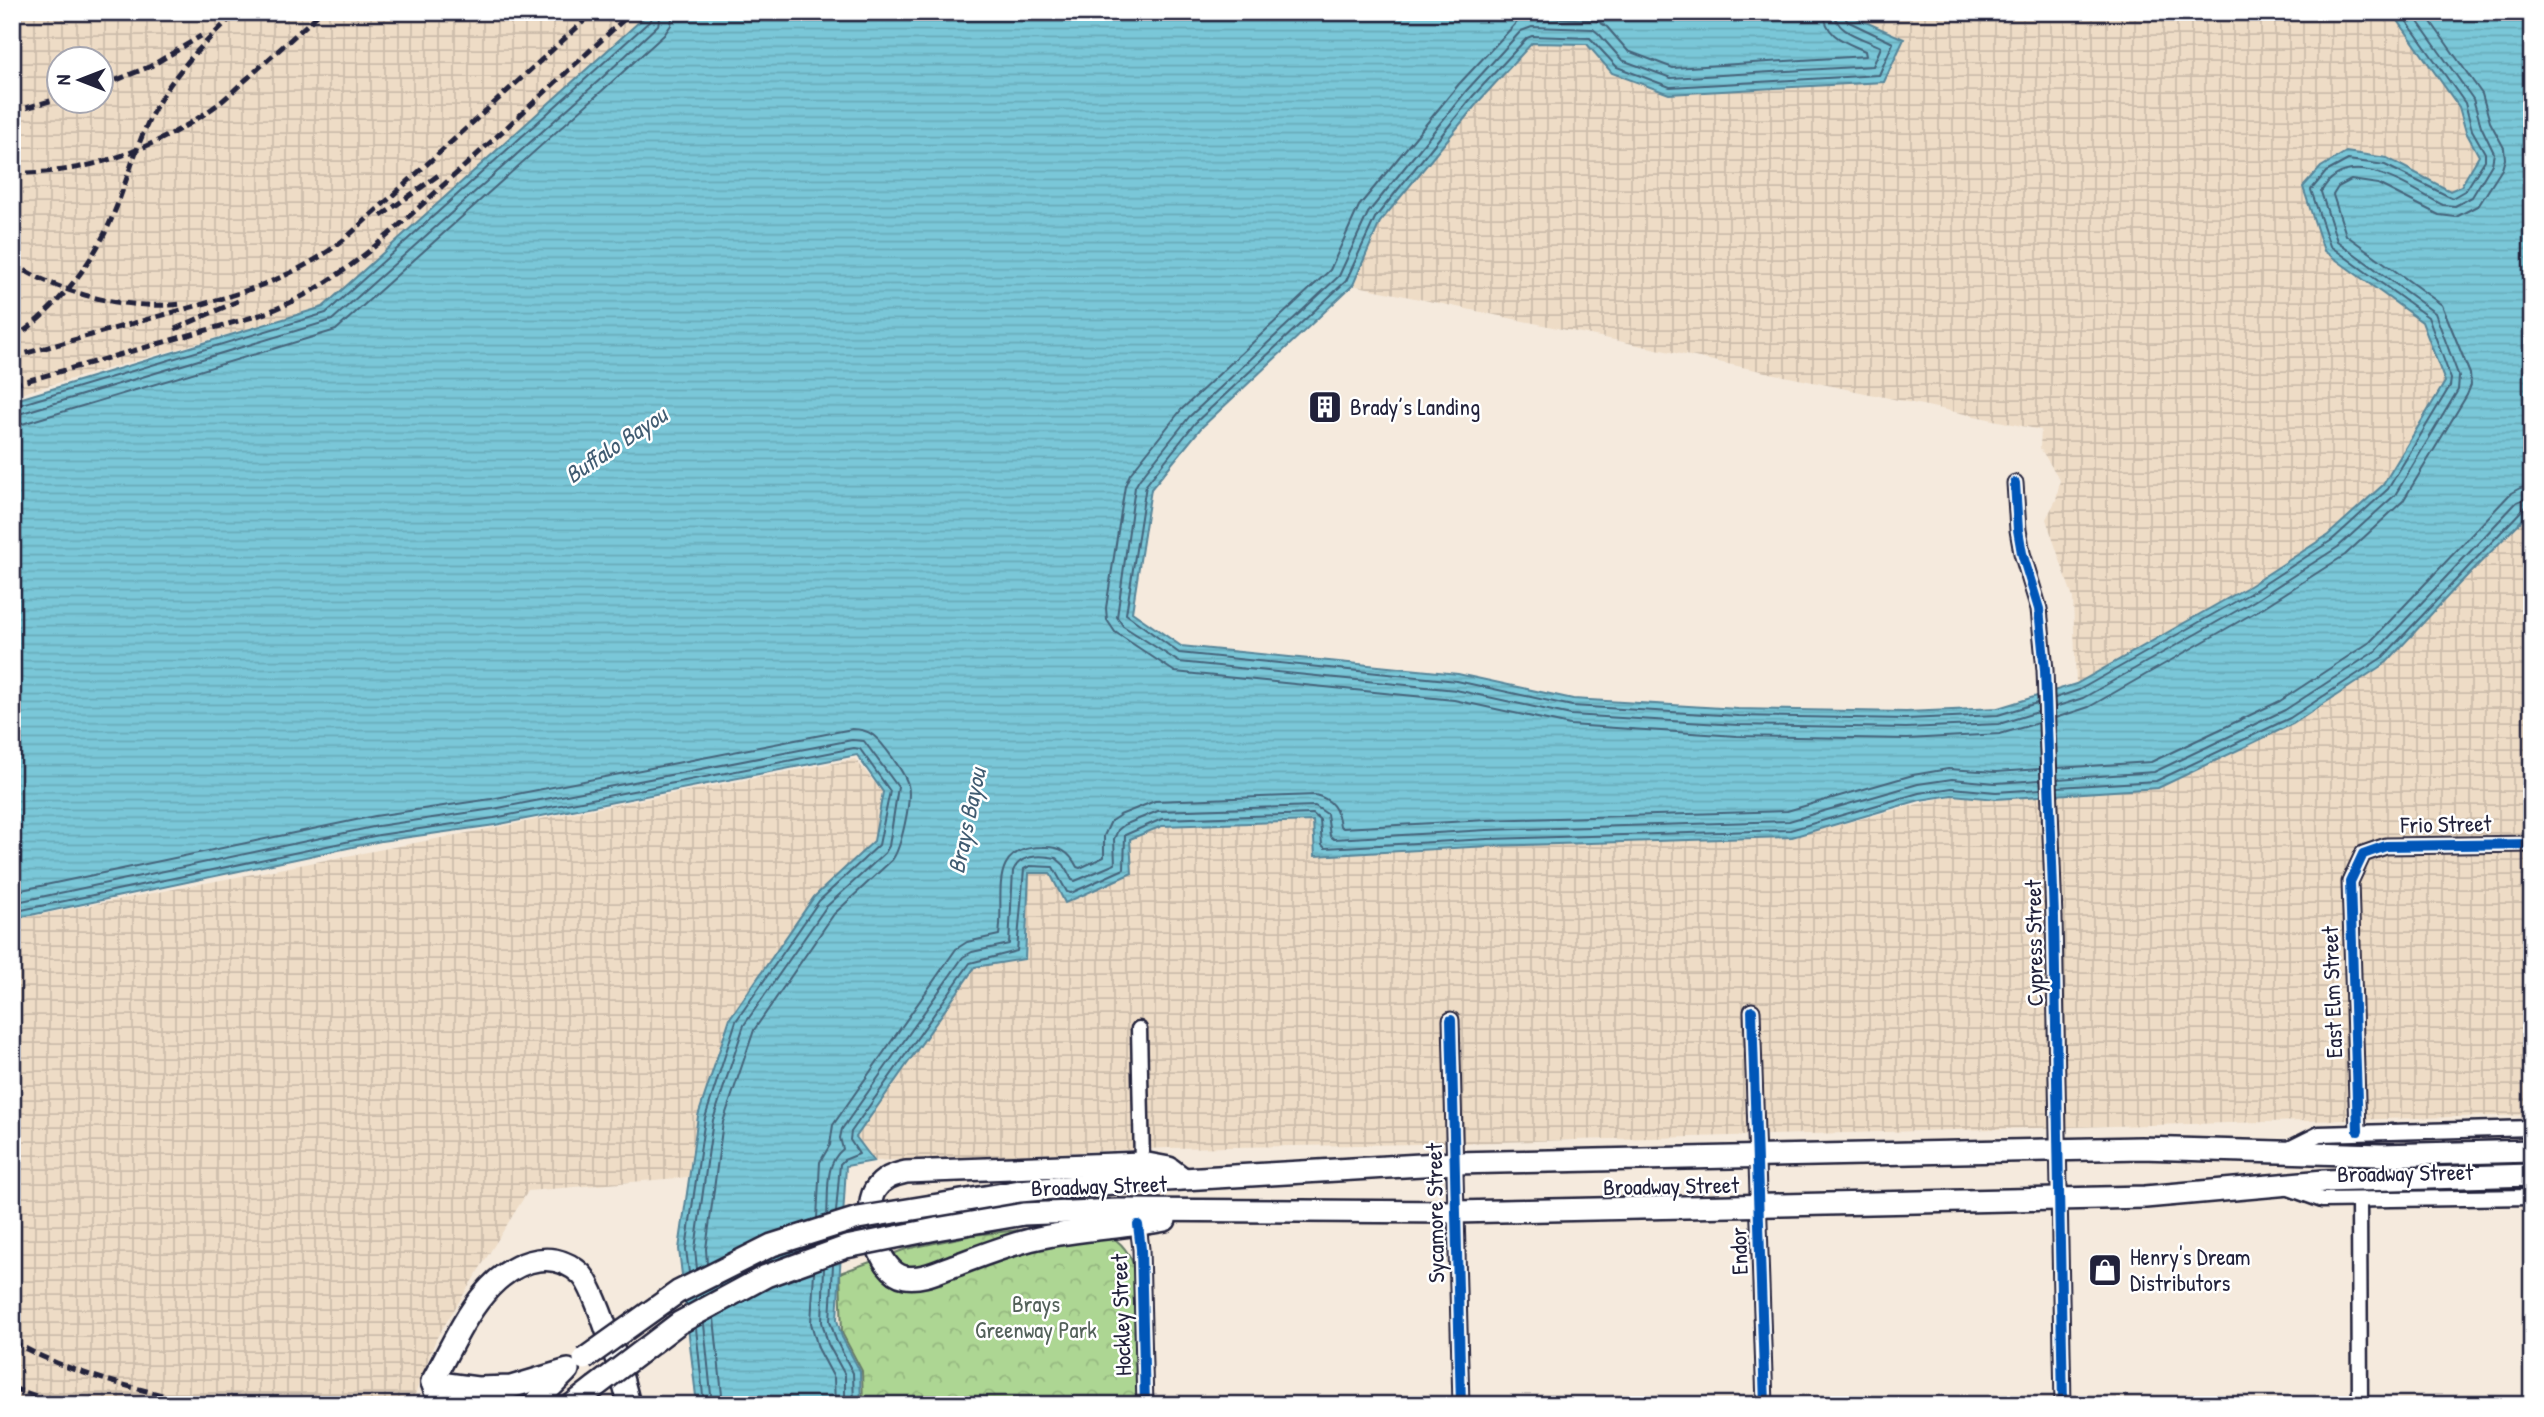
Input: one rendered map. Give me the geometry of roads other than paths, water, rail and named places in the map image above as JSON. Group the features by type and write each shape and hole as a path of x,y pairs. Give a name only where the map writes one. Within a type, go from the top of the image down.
{"main road":[{"name":"Broadway Street","path":"576,1365 678,1292 772,1245 858,1218 1020,1191 1455,1163 2058,1149 2193,1148 2381,1155 2532,1151"},
{"path":"1184,1180 1169,1168 1142,1163 906,1172 888,1176 874,1191 871,1206 881,1258 890,1270 904,1277 924,1277 1037,1238 1120,1225 1138,1225 1229,1209"},
{"name":"Broadway Street","path":"572,1405 679,1323 766,1276 846,1247 1024,1214 1229,1209 1456,1212 2059,1199 2168,1196 2358,1180 2532,1175"},
{"path":"440,1405 432,1382 484,1294 513,1267 543,1258 561,1260 583,1275 602,1318 629,1405"},
{"path":"432,1382 477,1388 511,1387 576,1365"},
{"path":"533,1405 576,1365"}],"street":[{"name":"Cypress Street","path":"2015,483 2018,530 2039,609 2045,670 2054,905 2063,1405"},
{"name":"Frio Street","path":"2363,854 2386,846 2532,844"},
{"name":"East Elm Street","path":"2358,1131 2350,882 2363,854"},
{"name":"Endor","path":"1752,1011 1765,1405"},
{"name":"Sycamore Street","path":"1451,1020 1461,1405"},
{"path":"1139,1029 1142,1163"},
{"name":"Broadway Street","path":"2283,1152 2319,1134 2532,1128"},
{"name":"Broadway Street","path":"2281,1185 2322,1200 2532,1197"},
{"path":"2359,1200 2360,1405"},
{"name":"Hockley Street","path":"1138,1225 1141,1248 1145,1405"}],"water":[{"path":"650,12 1843,12 1904,39 1884,82 1669,94 1612,73 1587,44 1532,43 1479,101 1380,222 1353,285 1201,428 1151,489 1132,612 1181,646 1458,674 1573,699 1738,709 1906,712 1998,708 2076,684 2246,588 2328,535 2383,485 2445,382 2422,322 2324,251 2303,187 2321,167 2346,152 2387,158 2450,191 2461,186 2479,156 2466,132 2459,107 2392,12 2532,12 2532,510 2387,662 2293,724 2158,788 1996,799 1952,795 1920,800 1792,837 1488,846 1315,856 1313,821 1162,826 1130,839 1132,873 1065,903 1050,873 1029,873 1025,959 975,967 856,1137 874,1161 846,1166 837,1320 842,1337 860,1371 861,1405 697,1405 679,1249 698,1116 730,1018 814,897 874,841 883,792 857,755 495,825 381,841 12,919 12,401 323,307"}],"railway":[{"path":"12,340 60,298 86,265 98,247 116,208 142,137 160,99 190,59 237,12"},
{"path":"12,173 94,164 120,156 170,134 221,102 321,12"},
{"path":"12,357 238,293 306,265 347,237 594,12"},
{"path":"12,385 260,315 316,289 366,254 389,234 632,12"},
{"path":"116,80 151,66 201,36"},
{"path":"12,112 46,102"},
{"path":"381,216 440,174"},
{"path":"12,263 51,283 94,297 137,304 181,304"},
{"path":"175,329 238,301"},
{"path":"12,1341 80,1372 201,1405"},
{"path":"12,1388 64,1405"}],"place":[{"name":"Brady’s Landing","path":"1325,407"},
{"name":"Henry's Dream Distributors","path":"2105,1270"}],"water label":[{"name":"Buffalo Bayou","path":"616,445"},
{"name":"Brays Bayou","path":"967,821"}],"park label":[{"name":"Brays Greenway Park","path":"1036,1317"}]}
